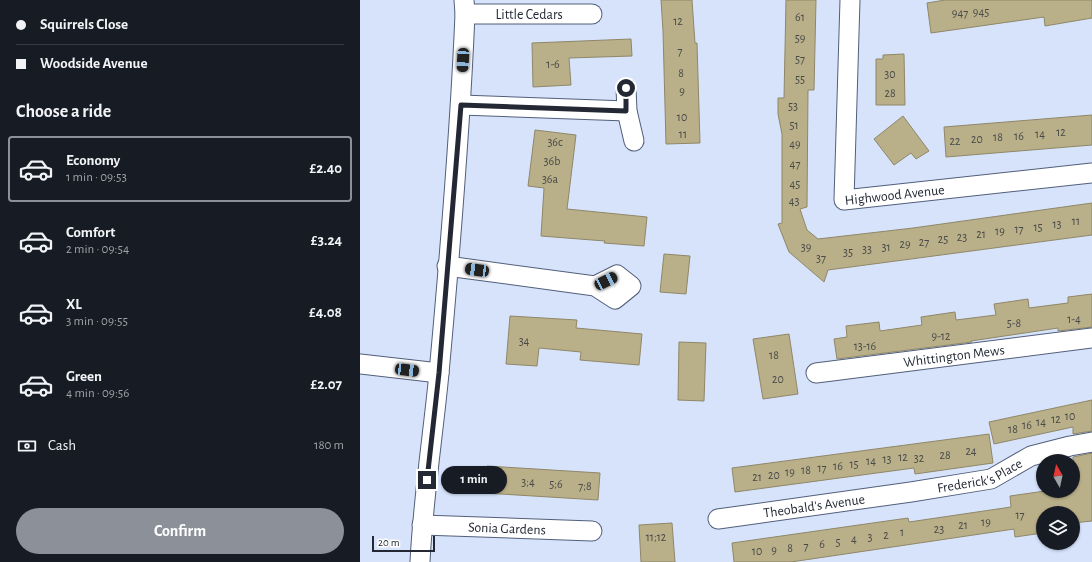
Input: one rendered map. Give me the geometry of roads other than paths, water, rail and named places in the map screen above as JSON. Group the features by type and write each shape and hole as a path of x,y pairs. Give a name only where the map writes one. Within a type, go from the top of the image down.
{"street":[{"name":"Highwood Avenue","path":"849,2 844,200 1092,173"},
{"name":"Little Cedars","path":"465,7 592,14"},
{"path":"420,562 422,525 439,373 461,105 465,7"},
{"path":"626,88 626,111 634,141"},
{"path":"461,105 626,111"},
{"path":"447,266 595,286"},
{"name":"Whittington Mews","path":"816,373 1092,338"},
{"path":"360,364 439,373"},
{"name":"Frederick's Place","path":"911,492 991,479 1031,456 1092,442"},
{"name":"Theobald's Avenue","path":"718,519 911,492"},
{"name":"Sonia Gardens","path":"422,525 592,531"}]}
